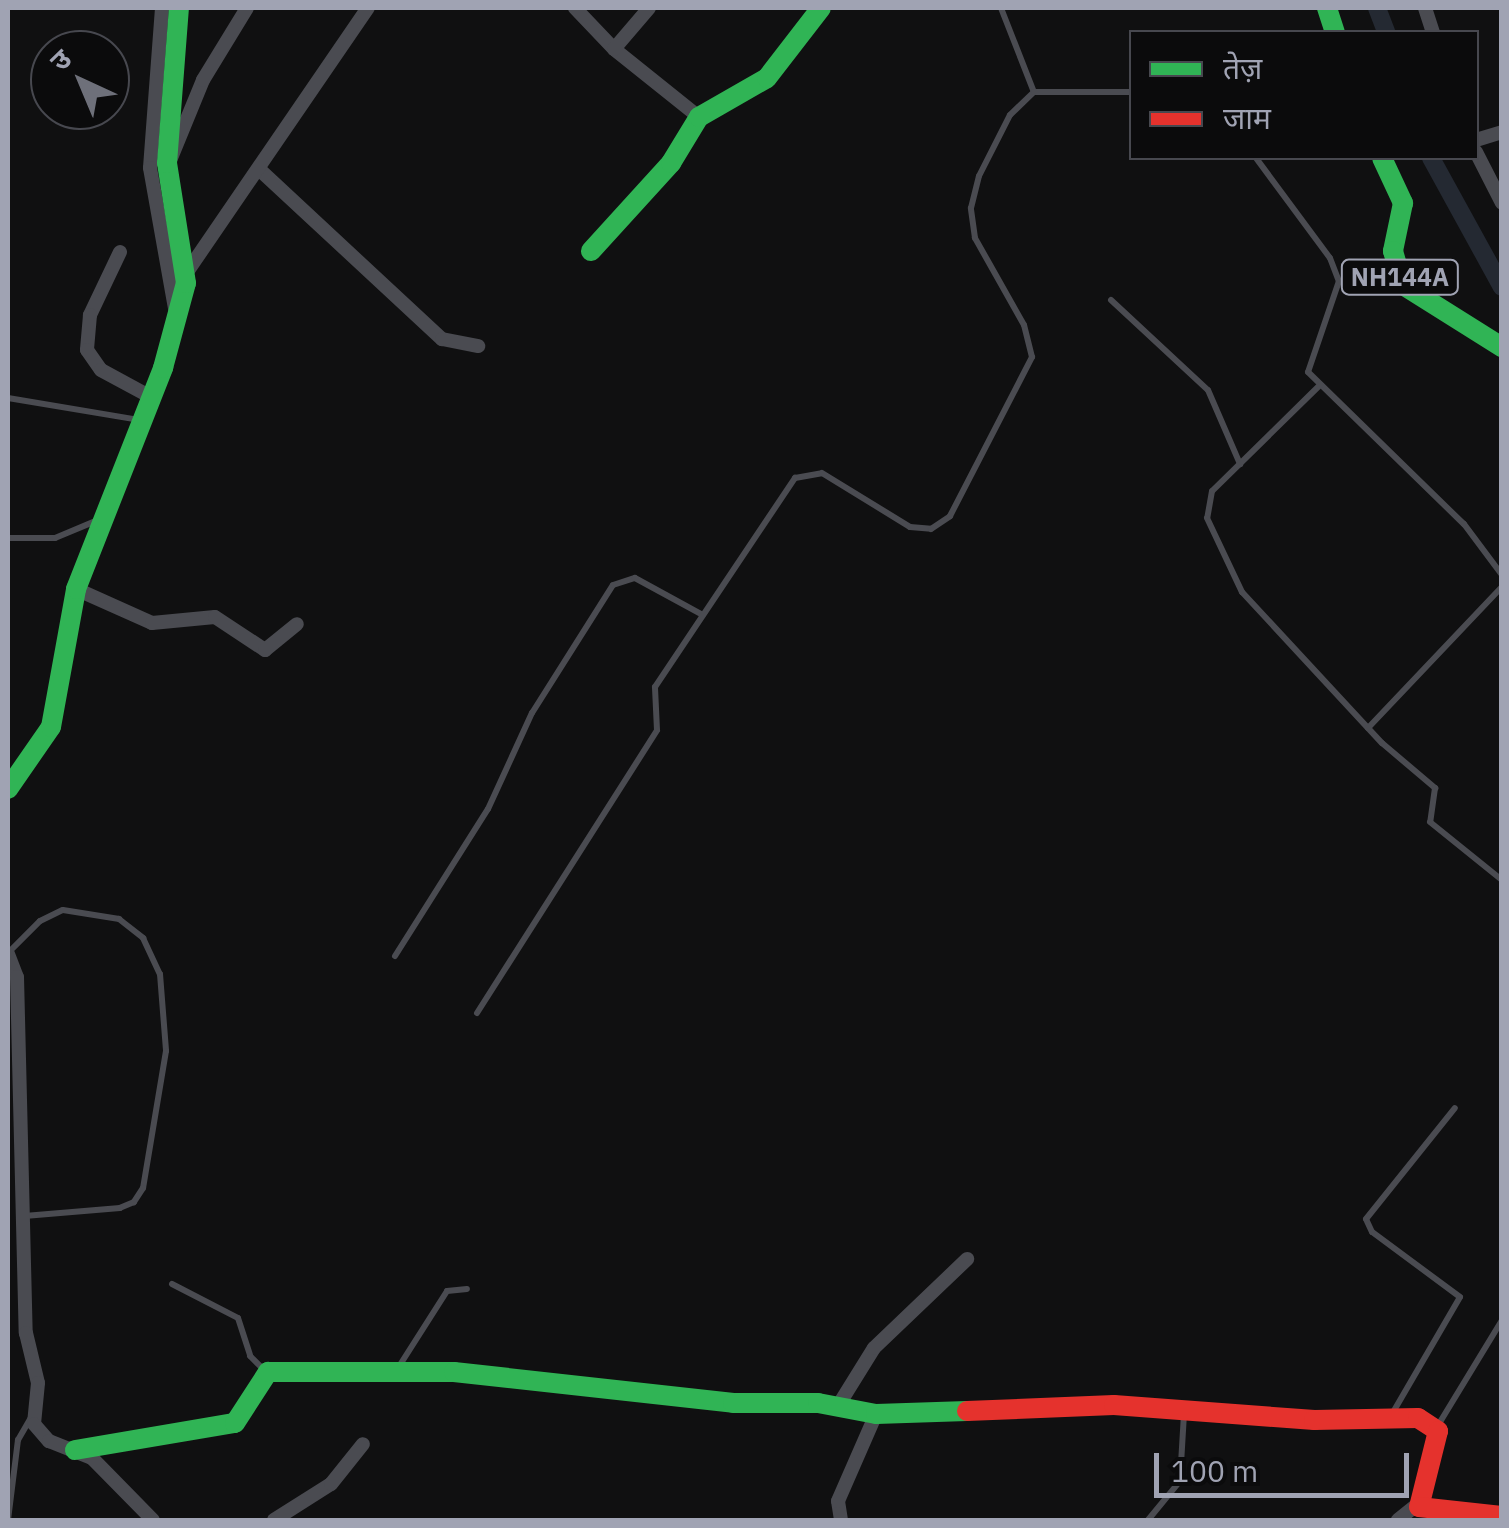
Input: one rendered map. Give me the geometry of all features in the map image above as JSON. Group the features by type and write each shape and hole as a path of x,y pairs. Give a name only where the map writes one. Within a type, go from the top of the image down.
{"main road":[{"path":"8,789 41,747 57,711 76,589 99,520 151,397 187,272 168,163 178,8"},
{"path":"591,252 670,162 699,117 768,78 821,8"},
{"name":"NH144A","path":"1383,160 1402,203 1393,251 1403,284 1502,346"},
{"path":"75,1450 235,1423 268,1372 454,1372 733,1402 838,1406 876,1414 1185,1407 1314,1420 1418,1418 1436,1428 1414,1511 1502,1516"}],"street":[{"path":"162,8 150,168 177,316"},
{"path":"168,163 203,80 246,8"},
{"path":"187,272 261,171 368,8"},
{"path":"575,8 614,49 699,117"},
{"path":"614,49 649,8"},
{"path":"1479,158 1502,203"},
{"path":"261,171 442,339 478,346"},
{"path":"120,252 90,315 87,350 101,370 151,397"},
{"path":"76,589 152,623 215,617 265,650 297,624"},
{"path":"8,954 17,976 26,1333 38,1382 34,1413 43,1437 99,1464 153,1520"},
{"path":"838,1406 874,1348 967,1258"},
{"path":"842,1520 838,1501 876,1414"},
{"path":"274,1520 330,1484 364,1444"},
{"path":"1398,1520 1414,1511"}],"lane":[{"path":"1001,8 1034,92"},
{"path":"478,1014 652,738 658,722 655,687 801,474 822,473 910,526 931,529 950,516 1031,366 1024,326 980,253 971,208 979,176 1010,115 1034,92 1129,92"},
{"path":"1257,160 1336,270 1336,295 1307,362 1320,385 1464,524 1502,575"},
{"path":"1111,300 1208,390 1240,464"},
{"path":"1320,385 1240,464 1205,507 1222,555 1249,600 1368,728 1437,790 1430,822 1502,880"},
{"path":"8,398 141,420"},
{"path":"8,538 55,538 99,520"},
{"path":"395,956 488,809 532,713 613,585 636,578 703,615"},
{"path":"1368,728 1502,588"},
{"path":"8,954 40,921 64,910 119,918 144,938 160,974 166,1051 144,1188 134,1202 120,1208 23,1216"},
{"path":"1390,1417 1460,1297 1372,1232 1366,1219 1455,1108"},
{"path":"172,1284 233,1314 253,1361 268,1372"},
{"path":"395,1374 448,1291 466,1290"},
{"path":"1436,1428 1502,1320"},
{"path":"1148,1520 1180,1481 1185,1407"},
{"path":"8,1520 18,1440 34,1413"}],"waterway":[{"path":"1377,8 1385,30"},
{"path":"1432,160 1502,287"}],"traffic: fast":[{"path":"8,789 51,727 76,589 163,368 186,283 167,163 179,8"},
{"path":"591,251 671,163 699,117 767,78 821,8"},
{"path":"1327,8 1334,30"},
{"path":"1383,160 1403,203 1393,251 1403,285 1502,347"},
{"path":"75,1450 235,1423 268,1372 454,1372 733,1403 818,1403 876,1414 967,1411"}],"traffic: jam":[{"path":"967,1411 1114,1405 1314,1420 1418,1418 1438,1431 1419,1507 1502,1516"}]}
